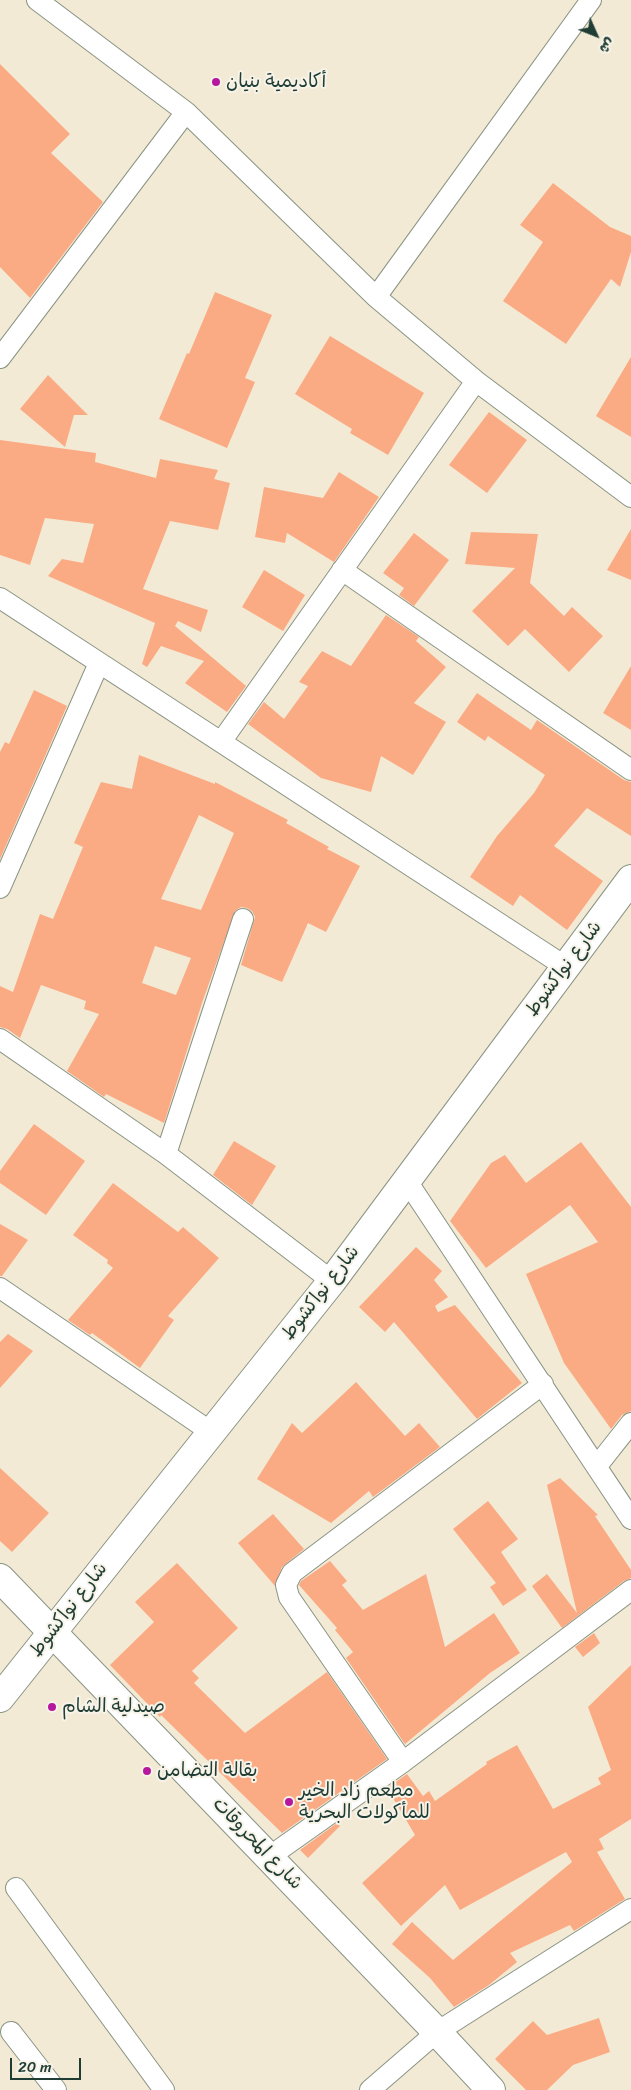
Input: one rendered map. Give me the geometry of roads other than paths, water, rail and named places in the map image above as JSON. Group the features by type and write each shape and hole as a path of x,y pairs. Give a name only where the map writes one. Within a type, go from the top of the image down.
{"street":[{"path":"37,0 186,112 376,297 476,380 631,498"},
{"path":"376,297 591,0"},
{"path":"0,358 186,112"},
{"path":"221,742 476,380"},
{"path":"342,570 631,770"},
{"path":"1,600 566,967"},
{"path":"0,888 99,663"},
{"name":"شارع نواكشوط","path":"0,1698 332,1281 631,880"},
{"path":"166,1154 243,919"},
{"path":"0,1039 166,1154 332,1281"},
{"path":"407,1181 631,1519"},
{"path":"0,1288 211,1432"},
{"path":"402,1762 289,1597 286,1585 292,1573 542,1384"},
{"path":"597,1466 631,1423"},
{"name":"شارع المحروقات","path":"0,1578 438,2032 491,2090"},
{"path":"269,1857 402,1762 631,1590"},
{"path":"16,1888 164,2090"},
{"path":"370,2090 438,2032 631,1908"},
{"path":"11,2032 56,2090"}],"place":[{"name":"أكاديمية بنيان","path":"216,82"},
{"name":"صيدلية الشام","path":"52,1707"},
{"name":"بقالة التضامن","path":"147,1771"},
{"name":"مطعم زاد الخير للمأكولات البحرية","path":"289,1802"}]}
